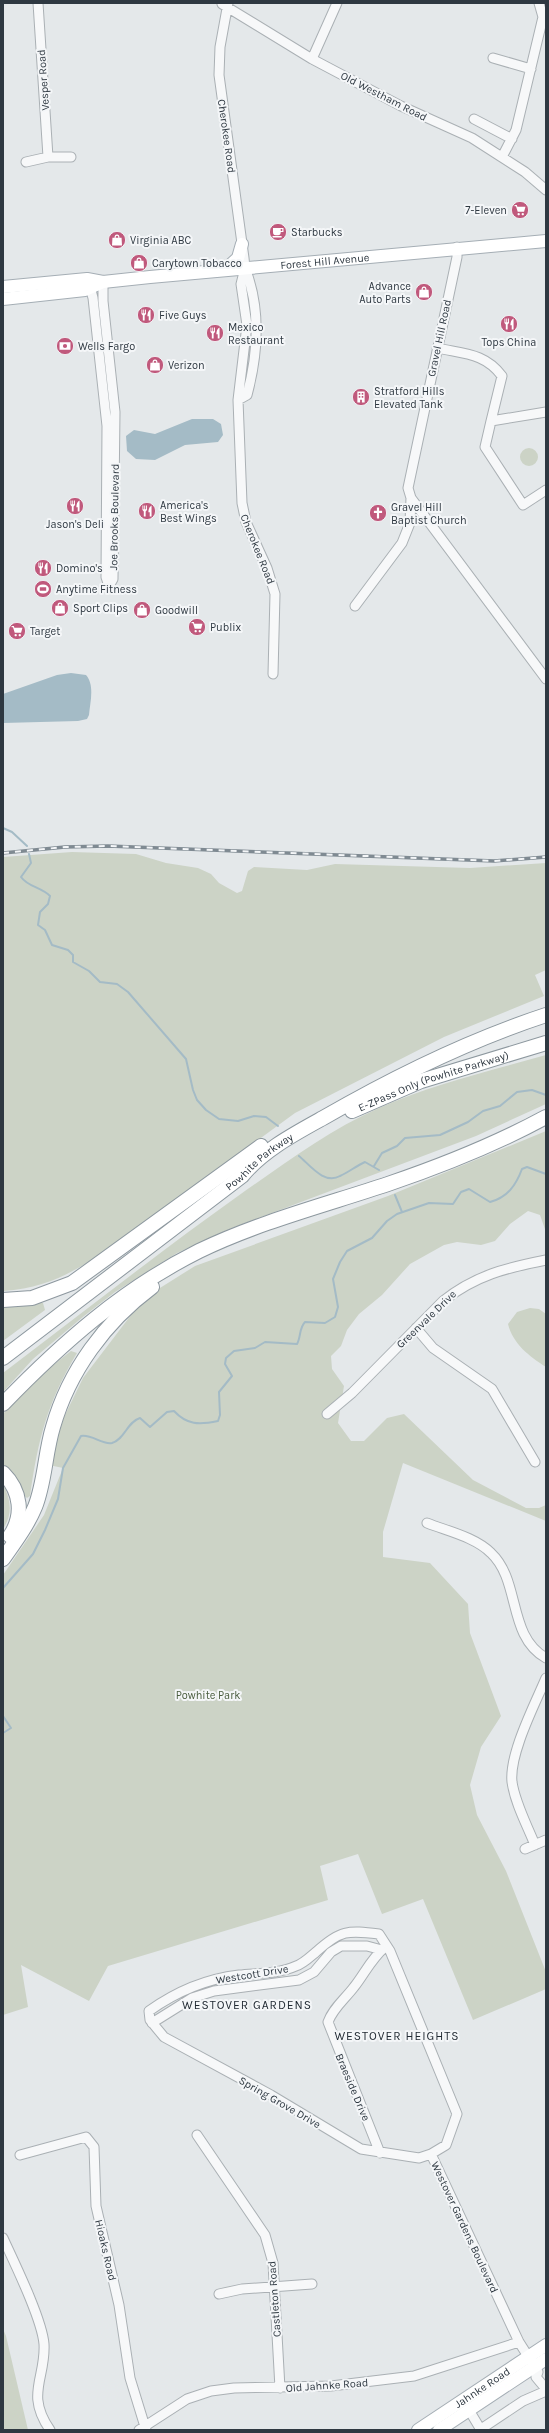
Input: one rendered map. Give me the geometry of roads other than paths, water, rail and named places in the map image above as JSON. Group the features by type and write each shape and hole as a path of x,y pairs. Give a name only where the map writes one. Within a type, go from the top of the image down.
{"highway":[{"name":"Powhite Parkway","path":"3,1358 242,1176 252,1163 271,1150 340,1108 430,1060 501,1030 546,1015"},
{"path":"3,1300 32,1298 66,1286 98,1265 256,1149 295,1124 444,1044 462,1037 501,1030"},
{"name":"E-ZPass Only (Powhite Parkway)","path":"242,1176 341,1117 400,1089 442,1074 546,1043"},
{"path":"3,1404 63,1344 133,1290 200,1251 297,1214 420,1172 546,1117"},
{"path":"3,1559 24,1529 35,1507 50,1436 61,1404 80,1365 105,1331 138,1298 174,1272 214,1252 266,1231 297,1214"},
{"path":"3,1474 15,1489 20,1508 15,1527 3,1545"}],"main road":[{"name":"Forest Hill Avenue","path":"3,287 103,282 457,248 546,241"},
{"path":"225,270 238,258 242,244"},
{"name":"Forest Hill Avenue","path":"3,299 89,283"},
{"name":"Jahnke Road","path":"418,2430 537,2368 546,2345"},
{"name":"Jahnke Road","path":"439,2430 537,2368 546,2359"}],"street":[{"name":"Vesper Road","path":"38,3 48,157"},
{"path":"312,59 337,3"},
{"path":"502,157 516,130 531,69 543,17 539,3"},
{"name":"Old Westham Road","path":"225,5 281,38 312,59 402,106 472,138 502,157 546,190"},
{"name":"Cherokee Road","path":"225,5 220,47 219,75 245,268 241,284 247,325 238,400 243,514 267,568 275,594 273,674"},
{"path":"492,58 531,69"},
{"path":"474,118 512,139"},
{"path":"26,162 48,157 71,157"},
{"name":"Gravel Hill Road","path":"355,606 408,532 411,498 408,488 409,475 457,257 457,248"},
{"name":"Joe Brooks Boulevard","path":"89,283 93,298 106,412 106,577 109,586 113,579 115,412 102,301 103,282"},
{"path":"437,348 483,358 494,366 502,376 485,447 523,505 546,490"},
{"path":"491,421 546,412"},
{"path":"411,498 546,679"},
{"name":"Greenvale Drive","path":"327,1414 352,1393 443,1301 458,1289 478,1278 503,1268 546,1260"},
{"path":"416,1328 433,1348 492,1389 535,1462"},
{"path":"427,1523 480,1545 495,1557 504,1572 525,1636 535,1650 546,1658"},
{"path":"535,1845 515,1793 512,1772 516,1752 546,1678"},
{"path":"525,1849 546,1840"},
{"name":"Westcott Drive","path":"149,2011 166,1999 194,1985 232,1976 274,1972 297,1966 331,1938 352,1931 379,1934 386,1949"},
{"name":"Westcott Drive","path":"152,2023 192,1998 214,1991 299,1980 314,1972 331,1952 342,1946 367,1946 386,1949"},
{"name":"Braeside Drive","path":"380,2153 328,2022 330,2015 354,1987 370,1962 386,1949"},
{"name":"Westover Gardens Boulevard","path":"386,1949 457,2114 446,2145 431,2154 519,2342 537,2368 536,2377 546,2390"},
{"name":"Spring Grove Drive","path":"149,2011 152,2023 169,2041 271,2095 361,2149 419,2158 431,2154"},
{"name":"Castleton Road","path":"197,2135 265,2235 273,2263 273,2287 280,2388"},
{"name":"Hioaks Road","path":"20,2155 86,2137 94,2147 96,2206 119,2305 130,2378 143,2429"},
{"path":"3,2238 40,2326 44,2344 38,2401 41,2413 50,2430"},
{"path":"218,2294 312,2284"},
{"name":"Old Jahnke Road","path":"143,2429 187,2399 211,2391 234,2388 331,2386 414,2376 519,2342"},
{"path":"469,2410 481,2430 523,2401 546,2390"}],"water":[{"path":"192,419 213,419 221,424 223,435 218,442 185,445 155,460 136,459 127,451 126,436 134,430 155,434"},
{"path":"71,673 86,675 89,679 91,700 87,719 78,721 3,723 3,694 57,675"}],"waterway":[{"path":"3,828 12,832 27,846"},
{"path":"29,854 31,863 21,877 27,883 50,896 48,904 40,912 38,925 45,930 52,945 68,950 73,955 73,962 89,971 100,982 117,984 128,992 186,1059 193,1090 197,1100 206,1110 219,1119 238,1121 254,1116 266,1117 278,1126"},
{"path":"374,1166 382,1153 397,1146 405,1138 440,1135 468,1122 483,1111 500,1106 517,1092 532,1090 546,1095"},
{"path":"299,1156 318,1173 328,1178 340,1176 365,1162 379,1170"},
{"path":"3,1588 33,1554 58,1499 63,1468 81,1436 112,1443 120,1438 136,1420 140,1418 150,1427 167,1412 174,1411 179,1416 194,1423 218,1421 220,1415 219,1392 232,1376 225,1364 226,1358 234,1351 255,1348 265,1342 297,1344 305,1322 325,1323 335,1317 338,1307 333,1279 340,1262 347,1251 372,1238 387,1221 397,1214 429,1203 453,1204 461,1192 469,1189 490,1202 502,1197 510,1190 522,1169 527,1167 546,1174"},
{"path":"395,1195 402,1212"},
{"path":"3,1716 11,1728 3,1733"}],"railway":[{"path":"3,853 65,847 108,846 494,861 546,857"}],"place":[{"name":"7-Eleven","path":"520,210"},
{"name":"Starbucks","path":"278,232"},
{"name":"Virginia ABC","path":"117,240"},
{"name":"Carytown Tobacco","path":"139,263"},
{"name":"Advance Auto Parts","path":"424,292"},
{"name":"Five Guys","path":"146,315"},
{"name":"Tops China","path":"509,324"},
{"name":"Mexico Restaurant","path":"215,333"},
{"name":"Wells Fargo","path":"65,346"},
{"name":"Verizon","path":"155,365"},
{"name":"Stratford Hills Elevated Tank","path":"361,397"},
{"name":"Jason's Deli","path":"75,506"},
{"name":"America's Best Wings","path":"147,511"},
{"name":"Gravel Hill Baptist Church","path":"378,513"},
{"name":"Domino's","path":"43,568"},
{"name":"Anytime Fitness","path":"43,589"},
{"name":"Sport Clips","path":"60,608"},
{"name":"Goodwill","path":"142,610"},
{"name":"Publix","path":"197,627"},
{"name":"Target","path":"17,631"}],"district":[{"name":"WESTOVER GARDENS","path":"247,2005"},
{"name":"WESTOVER HEIGHTS","path":"397,2036"}],"park label":[{"name":"Powhite Park","path":"208,1695"}]}
